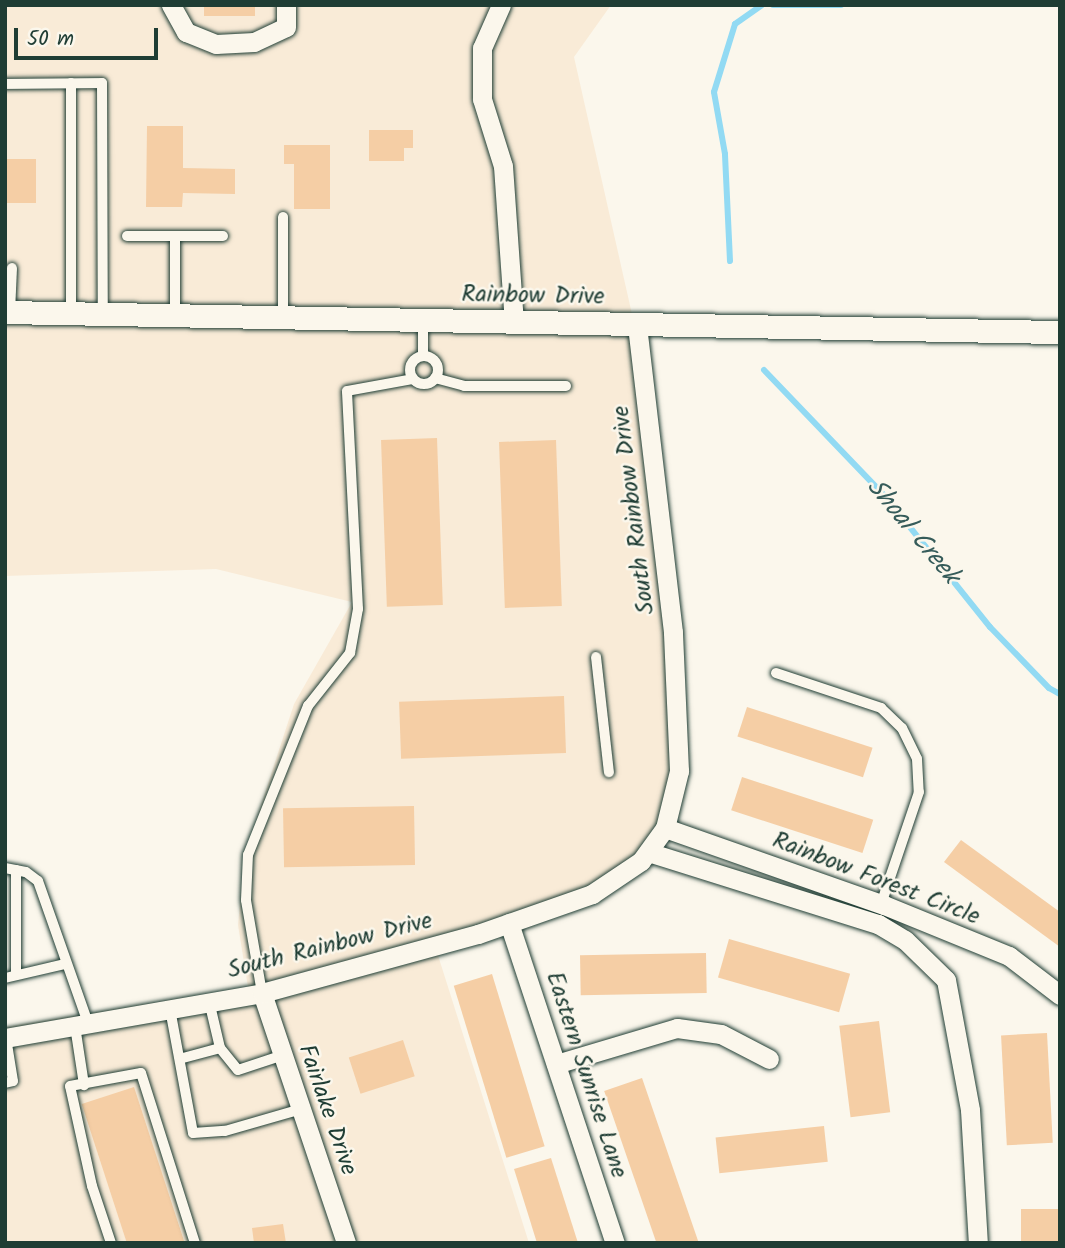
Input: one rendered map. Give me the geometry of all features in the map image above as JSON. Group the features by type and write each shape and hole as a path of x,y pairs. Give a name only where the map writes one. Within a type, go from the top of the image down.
{"street":[{"path":"171,5 186,32 216,44 254,41 286,27 286,5"},
{"path":"501,5 482,48 482,99 503,166 514,322"},
{"name":"Rainbow Drive","path":"8,312 1060,332"},
{"name":"South Rainbow Drive","path":"5,1038 209,1000 262,993 509,923 592,894 648,852 665,828 679,771 673,632 637,324"},
{"name":"Rainbow Forest Circle","path":"665,828 881,904 1009,956 1060,995"},
{"path":"648,852 875,923 905,940 946,980 970,1110 978,1243"},
{"name":"Eastern Sunrise Lane","path":"509,923 615,1243"},
{"name":"Fairlake Drive","path":"262,993 346,1243"},
{"path":"556,1064 677,1028 721,1034 769,1059"}],"lane":[{"path":"71,83 71,313"},
{"path":"5,84 103,83 103,314"},
{"path":"283,217 283,317"},
{"path":"127,236 223,236"},
{"path":"175,236 175,315"},
{"path":"8,312 12,268"},
{"path":"423,321 423,356"},
{"path":"413,379 412,361 423,356 435,361 435,378"},
{"path":"262,993 246,900 248,855 308,706 350,653 358,609 347,391 413,379 424,384 435,378 464,386 566,386"},
{"path":"596,657 609,772"},
{"path":"776,673 881,708 902,728 917,759 919,792 875,923"},
{"path":"65,964 11,976 11,869 38,881 65,964 82,1024 85,1085"},
{"path":"209,1000 220,1048 238,1070 283,1055"},
{"path":"170,1009 183,1058 182,1088 193,1133 225,1131 301,1109"},
{"path":"5,1038 13,1082 5,1083"},
{"path":"183,1058 220,1048"},
{"path":"111,1243 92,1186 70,1086 141,1073 195,1243"}],"shaded area":[{"path":"5,5 611,5 574,57 636,332 681,733 665,828 612,878 436,949 529,1243 5,1243 5,1027 248,987 238,925 244,857 294,704 352,602 216,569 5,576"}],"building":[{"path":"204,5 255,5 255,16 204,16"},
{"path":"147,126 183,126 183,168 235,169 235,194 183,193 182,207 146,207"},
{"path":"369,130 413,130 413,148 404,148 404,161 369,161"},
{"path":"284,145 330,145 330,209 294,209 294,164 284,164"},
{"path":"5,159 36,159 36,203 5,203"},
{"path":"437,438 443,605 387,607 381,440"},
{"path":"556,440 562,606 505,608 499,442"},
{"path":"564,696 566,753 401,759 399,702"},
{"path":"747,707 873,748 863,777 737,736"},
{"path":"742,777 873,820 862,853 731,810"},
{"path":"414,806 415,865 284,867 283,808"},
{"path":"961,840 1060,912 1060,947 944,862"},
{"path":"729,939 850,974 839,1012 718,977"},
{"path":"706,953 707,993 581,995 580,955"},
{"path":"492,974 545,1146 506,1158 454,986"},
{"path":"879,1021 890,1112 851,1117 839,1026"},
{"path":"1047,1033 1053,1143 1007,1145 1001,1035"},
{"path":"403,1040 415,1076 361,1094 349,1058"},
{"path":"642,1078 699,1243 657,1243 604,1091"},
{"path":"134,1087 185,1243 127,1243 82,1104"},
{"path":"824,1126 828,1162 719,1173 716,1137"},
{"path":"551,1158 578,1243 537,1243 514,1169"},
{"path":"1021,1209 1060,1209 1060,1243 1021,1243"},
{"path":"283,1224 286,1243 254,1243 252,1228"}],"waterway":[{"name":"Shoal Creek","path":"730,261 725,154 714,92 735,24 762,5"},
{"name":"Shoal Creek","path":"773,5 841,5"},
{"name":"Shoal Creek","path":"764,370 885,496 990,627 1049,688 1060,694"}]}
